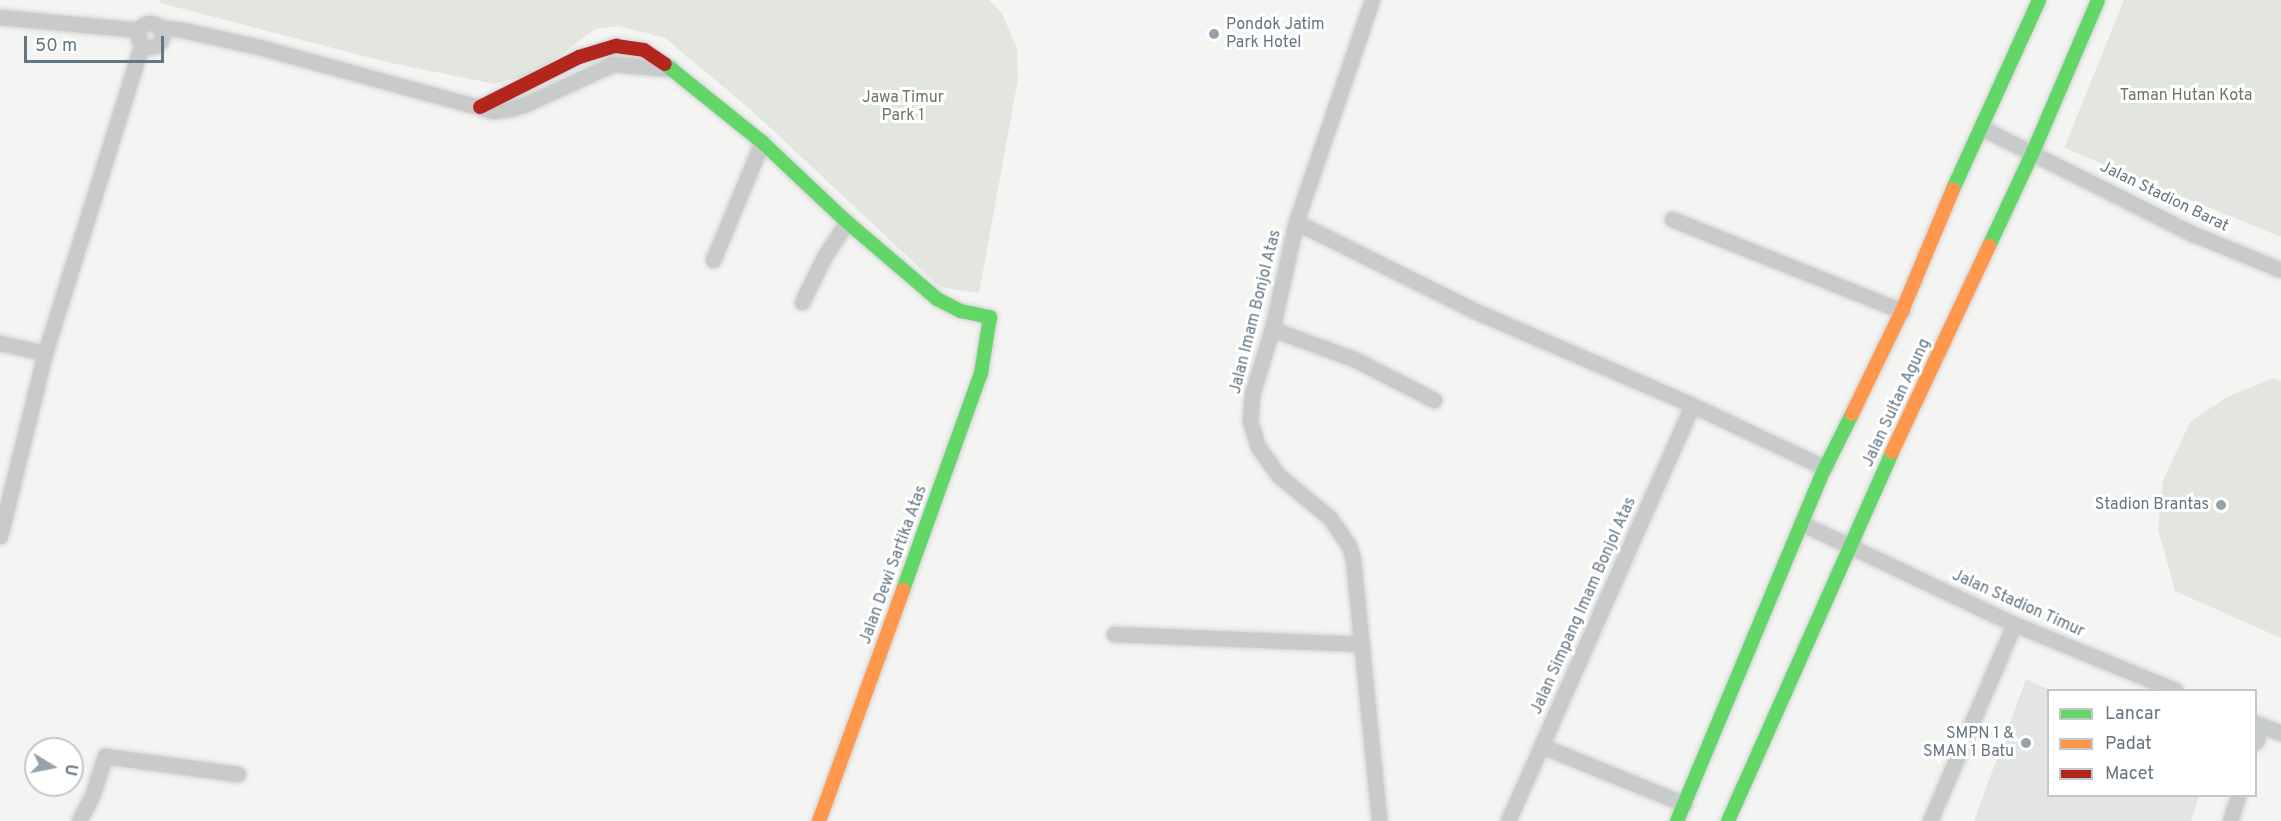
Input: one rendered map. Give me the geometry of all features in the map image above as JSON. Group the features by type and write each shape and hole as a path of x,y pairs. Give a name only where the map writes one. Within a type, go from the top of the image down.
{"main road":[{"path":"1677,821 1825,468 1902,311 1944,209 2039,0"},
{"name":"Jalan Sultan Agung","path":"1728,821 1848,547 2032,152 2098,0"},
{"path":"672,69 762,142 847,222"},
{"name":"Jalan Dewi Sartika Atas","path":"819,821 981,373 990,317 961,311 937,299 847,222"}],"street":[{"name":"Jalan Imam Bonjol Atas","path":"1372,0 1296,222 1272,329 1252,394 1250,421 1258,447 1278,475 1329,517 1349,546 1353,559 1379,821"},
{"path":"0,17 140,37 149,47 156,45 161,38 159,27 183,30 259,47 493,111 510,109 613,64 672,69"},
{"path":"1,530 45,353 140,37"},
{"name":"Jalan Stadion Barat","path":"1982,128 2191,233 2281,270"},
{"path":"713,260 762,142"},
{"path":"1672,219 1902,311"},
{"path":"802,302 825,257 847,222"},
{"path":"1296,222 1475,311 1692,405 1825,468"},
{"path":"1272,329 1354,359 1434,400"},
{"path":"0,343 45,353"},
{"name":"Jalan Simpang Imam Bonjol Atas","path":"1508,821 1692,405"},
{"name":"Jalan Stadion Timur","path":"1801,523 2014,624 2173,689"},
{"path":"1930,821 2014,624"},
{"path":"1114,634 1362,644"},
{"path":"2258,724 2281,733"},
{"path":"1542,746 1684,804"},
{"path":"79,821 93,793 105,756 238,774"},
{"path":"2230,821 2237,797"}],"shaded area":[{"name":"SMPN 1 & SMAN 1 Batu","path":"2026,679 2048,689 2047,797 2199,797 2191,821 1974,821"}],"green space":[{"name":"Jawa Timur Park 1","path":"161,0 989,0 1002,13 1017,49 1018,79 979,293 940,287 751,110 665,38 618,26 595,29 545,67 526,76 495,84 391,63 160,3"},
{"name":"Taman Hutan Kota","path":"2124,0 2281,0 2281,237 2064,148"},
{"name":"Stadion Brantas","path":"2274,378 2281,381 2281,638 2175,591 2158,529 2163,481 2190,422 2227,397"}],"traffic: fast":[{"path":"1953,189 2039,0"},
{"path":"1989,246 2033,152 2098,0"},
{"path":"665,64 762,142 847,222 937,299 961,311 990,317 981,373 903,590"},
{"path":"1677,821 1825,468 1852,414"},
{"path":"1728,821 1892,452"}],"traffic: slow":[{"path":"1852,414 1902,311 1953,189"},
{"path":"1892,452 1989,246"},
{"path":"819,821 903,590"}],"traffic: jam":[{"path":"480,107 579,57 616,46 644,50 665,64"}],"place":[{"name":"Pondok Jatim Park Hotel","path":"1214,34"},
{"name":"Stadion Brantas","path":"2221,505"},
{"name":"SMPN 1 & SMAN 1 Batu","path":"2026,743"}]}
